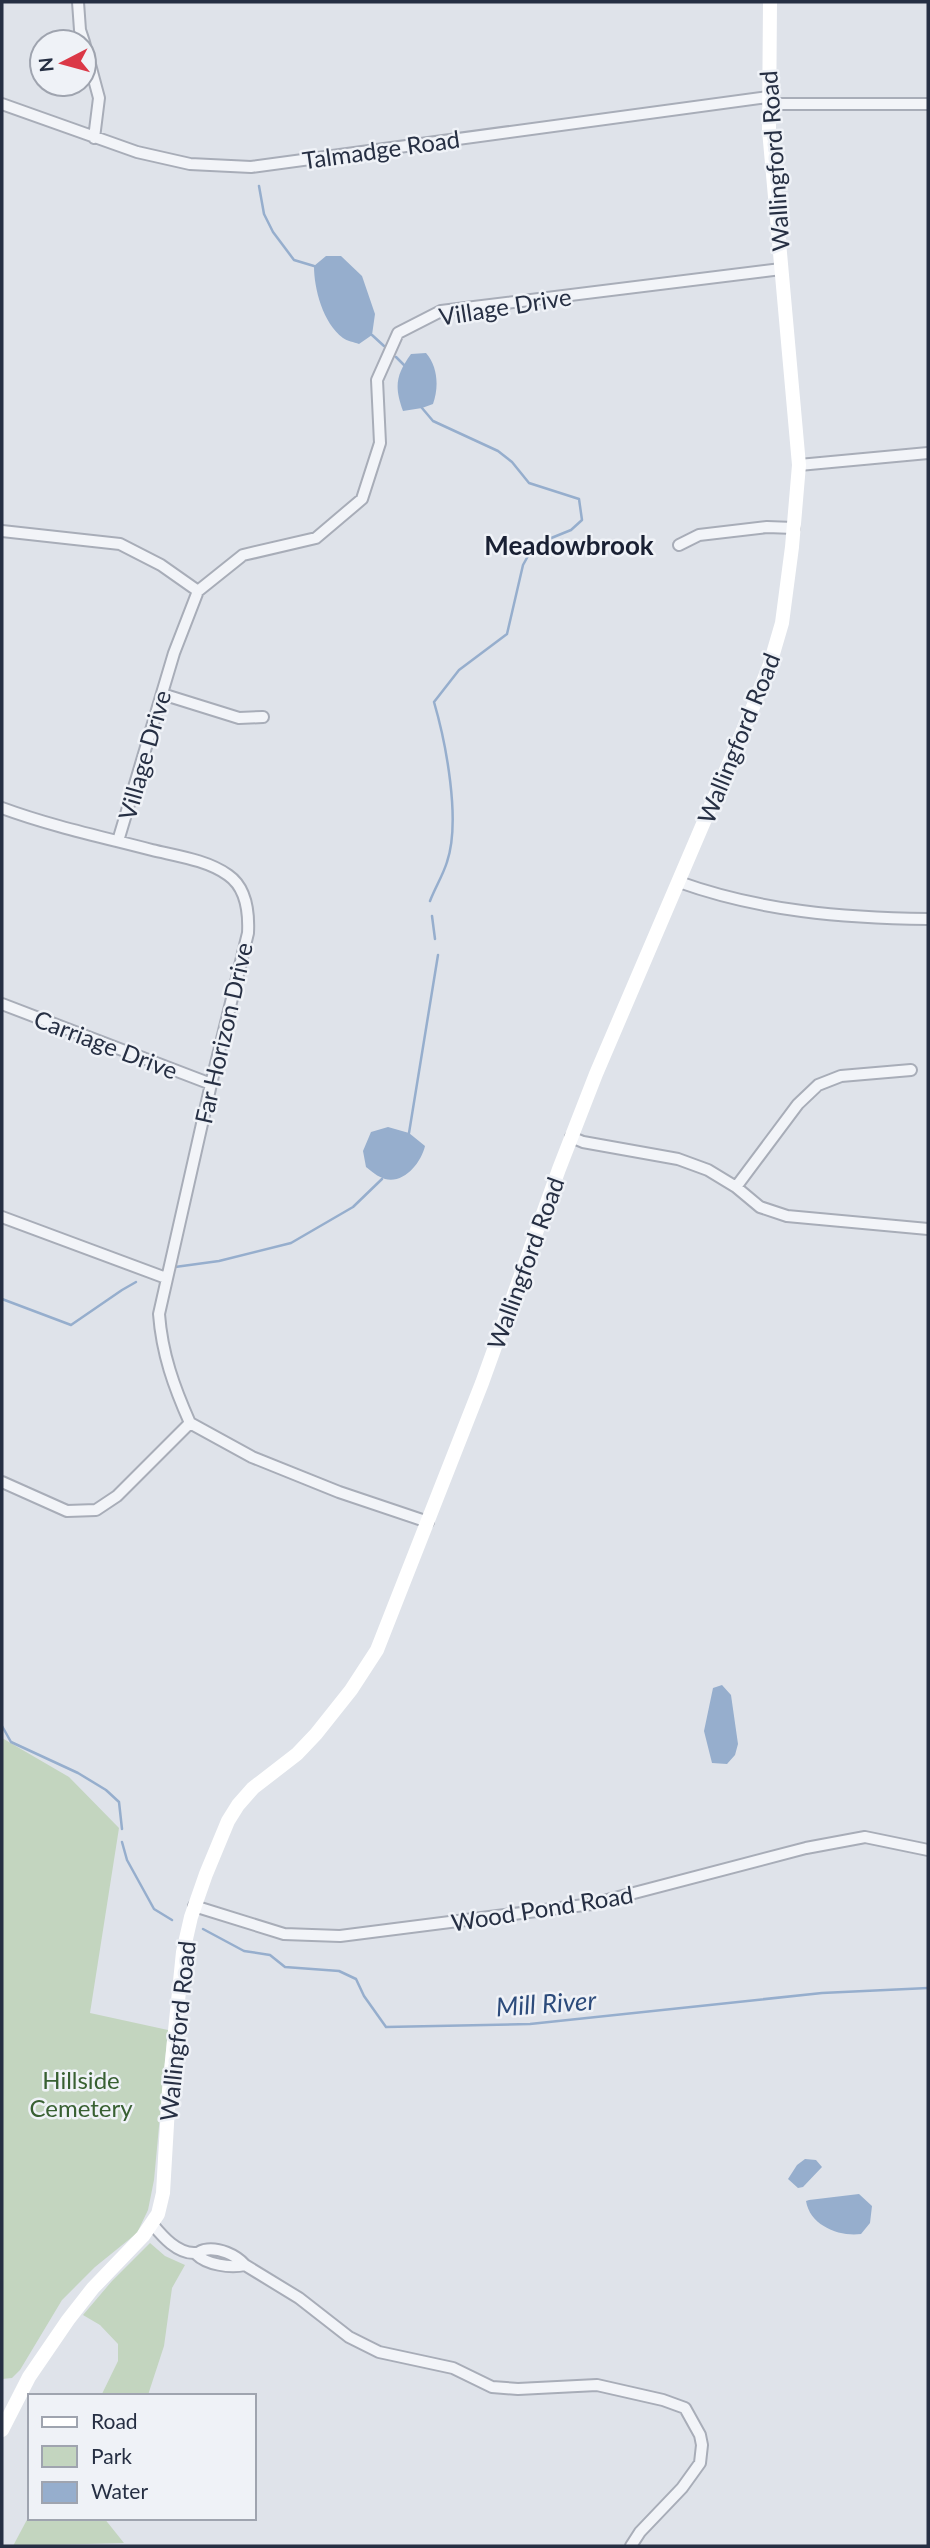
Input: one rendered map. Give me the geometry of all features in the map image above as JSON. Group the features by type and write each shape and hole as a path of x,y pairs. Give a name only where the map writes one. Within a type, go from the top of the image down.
{"street":[{"path":"78,2 82,28"},
{"name":"Wallingford Road","path":"2,2430 29,2377 68,2320 93,2288 153,2225 158,2214 163,2193 179,1980 194,1906 220,1838 238,1805 253,1788 297,1754 316,1734 371,1662 428,1522 571,1138 621,1013 770,664 782,623 799,465 769,101 770,2"},
{"path":"94,138 98,95"},
{"name":"Talmadge Road","path":"2,104 137,152 190,164 251,167 769,101 928,104"},
{"name":"Village Drive","path":"118,841 174,653 198,591 243,555 316,538 362,499 380,443 377,380 398,333 441,312 781,269"},
{"path":"799,465 928,453"},
{"path":"679,545 699,535 767,527 794,528"},
{"path":"2,531 120,544 162,565 198,591"},
{"path":"162,694 239,718 263,717"},
{"name":"Far Horizon Drive","path":"2,808 37,821 204,863 230,876 243,893 249,912 248,933 159,1314 162,1345 174,1388 190,1423"},
{"path":"679,882 736,901 832,916 928,919"},
{"name":"Carriage Drive","path":"2,1004 211,1084"},
{"path":"736,1187 798,1104 818,1085 842,1076 911,1070"},
{"path":"571,1138 678,1159 708,1170 736,1187 760,1207 787,1216 928,1229"},
{"path":"2,1217 166,1278"},
{"path":"2,1482 67,1511 96,1510 117,1496 190,1423 252,1457 339,1492 428,1522"},
{"name":"Wood Pond Road","path":"194,1906 285,1934 340,1936 593,1904 806,1848 865,1837 928,1850"},
{"path":"153,2225 178,2248 197,2254 203,2261 235,2267 245,2265 290,2292 349,2337 379,2352 453,2368 492,2387 518,2389 597,2385 663,2400 685,2408 700,2435 700,2463 682,2488 640,2532 631,2546"}],"green space":[{"name":"Hillside Cemetery","path":"2,1738 69,1777 119,1828 90,2013 168,2030 154,2180 148,2210 137,2233 95,2267 62,2300 20,2370 12,2378 2,2379"},
{"path":"150,2243 165,2256 185,2265 172,2288 164,2346 148,2394 102,2394 118,2361 118,2344 100,2325 83,2315"},
{"path":"28,2518 28,2520 106,2520 124,2543 13,2546"}],"water":[{"path":"326,256 341,256 362,276 375,314 372,335 359,344 336,332 321,305 314,266"},
{"path":"426,353 433,364 436,377 433,404 403,411 398,394 402,368 411,354"},
{"path":"388,1127 409,1133 425,1146 411,1171 392,1180 380,1177 366,1167 363,1151 371,1132"},
{"path":"722,1685 731,1695 738,1744 735,1755 727,1764 712,1763 704,1731 713,1688"},
{"path":"805,2159 816,2160 822,2167 803,2187 798,2188 788,2179 797,2165"},
{"path":"859,2194 872,2206 870,2223 861,2234 844,2234 827,2228 813,2217 806,2201 809,2200"}],"waterway":[{"path":"259,186 264,214 273,232 294,260 314,266"},
{"path":"372,335 384,346"},
{"path":"396,357 404,365"},
{"path":"422,408 433,421 498,451 512,462 529,483 579,499 582,520 571,530 534,545 523,565 507,634 459,670 434,702 447,760 453,825 447,862 430,901"},
{"path":"432,916 435,939"},
{"path":"409,1133 438,955"},
{"path":"175,1267 219,1261 291,1243 353,1207 382,1179"},
{"path":"2,1299 71,1325 136,1282"},
{"name":"Mill River","path":"2,1726 11,1742 78,1773 106,1790 119,1802 122,1829"},
{"name":"Mill River","path":"122,1842 127,1860 154,1909 172,1920"},
{"name":"Mill River","path":"203,1929 244,1951 270,1955 285,1967 339,1971 356,1979 364,1996 386,2027 530,2024 822,1993 928,1988"}],"district":[{"name":"Meadowbrook","path":"569,545"}]}
